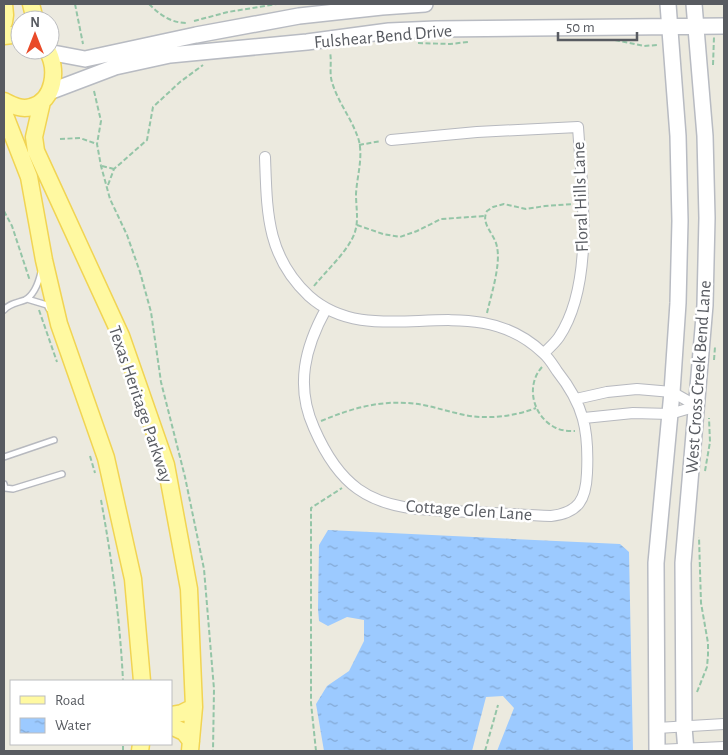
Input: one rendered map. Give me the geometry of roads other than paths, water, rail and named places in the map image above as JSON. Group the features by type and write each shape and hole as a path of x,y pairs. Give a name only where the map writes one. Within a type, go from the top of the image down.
{"main road":[{"path":"4,4 4,22"},
{"name":"Fulshear Bend Drive","path":"60,54 84,59 114,51 299,16 385,6 425,4"},
{"name":"West Cross Creek Bend Lane","path":"657,751 656,563 672,392 678,303 680,222 678,136 668,4"},
{"name":"West Cross Creek Bend Lane","path":"686,750 684,727 683,563 705,305 707,218 705,136 694,4"},
{"path":"385,6 389,32"},
{"name":"Fulshear Bend Drive","path":"45,97 116,67 170,55 389,32 436,29 724,26"},
{"name":"Texas Heritage Parkway","path":"50,60 54,71 34,137 36,151 121,336 166,465 189,589 194,707 190,746"},
{"path":"4,102 24,108 32,107 45,97"},
{"path":"4,113 29,177 44,260 59,324 106,458 134,579 142,680"},
{"path":"172,715 182,713 194,707"},
{"path":"172,726 184,732 190,746"}],"street":[{"name":"Floral Hills Lane","path":"391,140 477,132 578,127 583,204 582,268 577,295 559,337 547,357"},
{"path":"265,157 266,199 270,230 278,255 293,278 307,294 326,309 347,318 371,322 455,319 485,322 509,330 526,340 547,357 576,399 584,418 633,412 670,414 697,406"},
{"name":"Cottage Glen Lane","path":"326,309 314,331 303,374 304,398 312,424 322,447 339,472 358,489 386,502 415,509 552,516 565,514 574,510 582,500 586,486 588,454 584,418"},
{"path":"576,399 607,392 637,389 672,392 697,406"},
{"path":"657,728 724,724"},
{"path":"657,751 724,747"}],"lane":[{"path":"27,299 38,282 44,260"},
{"path":"5,307 27,299 47,305 59,324"},
{"path":"4,457 54,440"},
{"path":"4,484 5,488 13,490 62,474"}],"water":[{"path":"328,530 620,544 629,552 633,751 497,751 514,708 503,696 486,697 472,751 324,751 316,704 327,686 349,671 364,641 364,620 347,617 328,626 319,621 319,545"}]}
